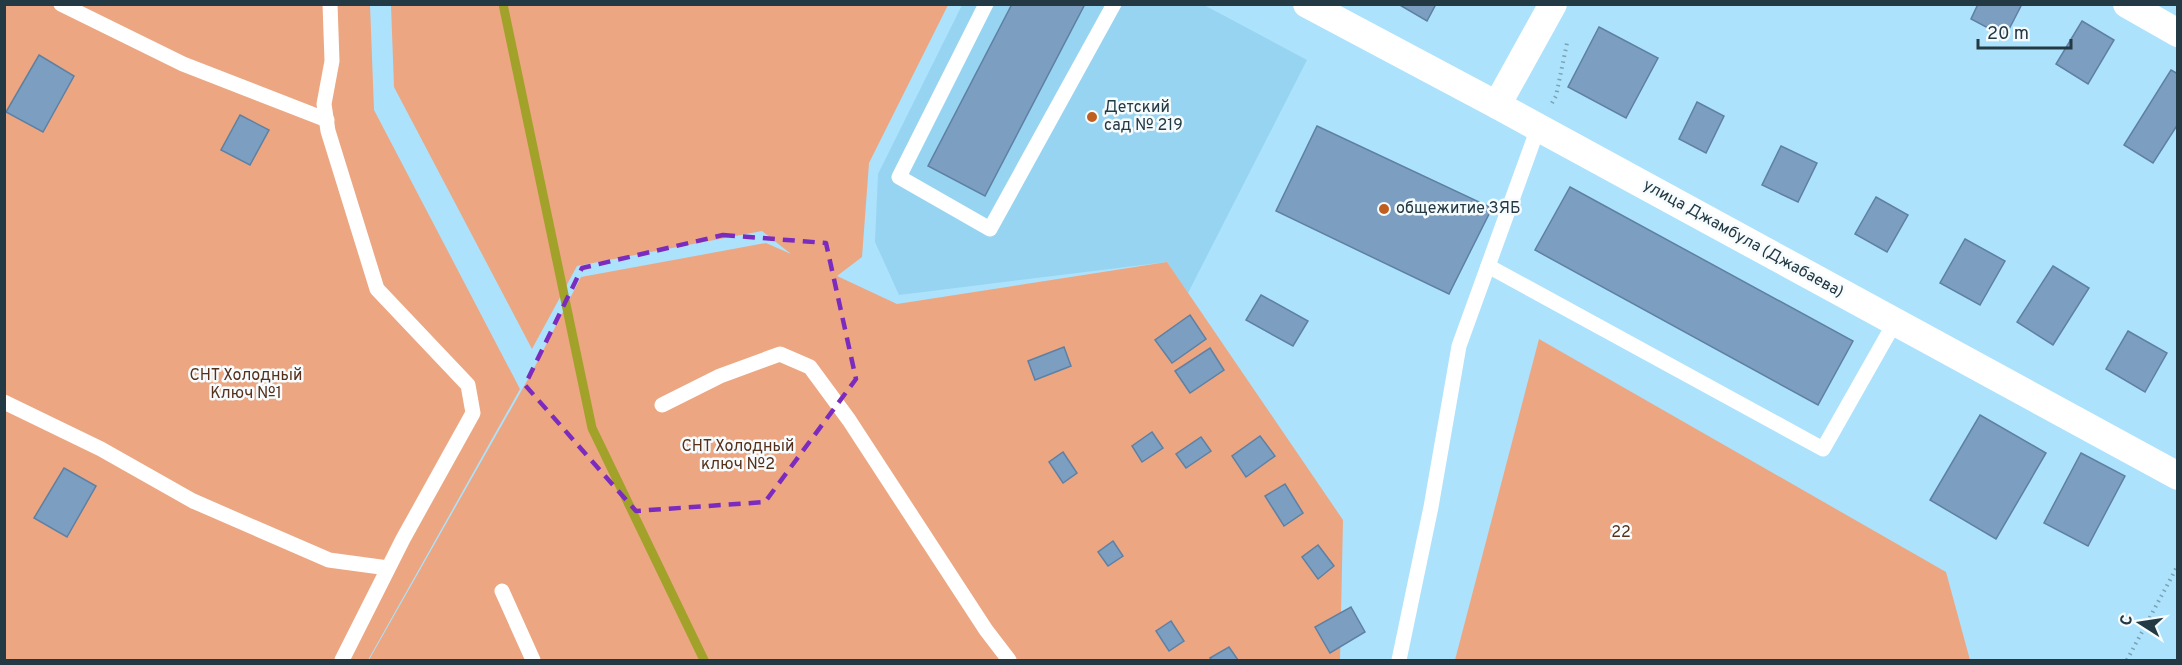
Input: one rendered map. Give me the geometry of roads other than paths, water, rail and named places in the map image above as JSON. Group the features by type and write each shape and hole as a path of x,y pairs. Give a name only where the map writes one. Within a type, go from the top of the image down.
{"street":[{"name":"улица Джамбула (Джабаева)","path":"1307,4 2178,476"},
{"path":"1497,105 1553,4"},
{"path":"2127,4 2178,33"}],"lane":[{"path":"61,4 183,64 327,120"},
{"path":"330,4 332,61 324,104 328,131 377,289 468,385 473,413 388,568 342,660"},
{"path":"986,4 899,177 990,229 1114,4"},
{"path":"1399,660 1431,507 1458,346 1538,128"},
{"path":"1488,266 1822,449 1894,322"},
{"path":"662,405 720,376 780,354 810,367 849,420 986,630 1009,660"},
{"path":"4,402 101,449 193,501 329,560 388,568"},
{"path":"502,591 533,660"}],"waterway":[{"path":"503,4 592,428 704,660"}],"place":[{"name":"Детский сад № 219","path":"1092,117"},
{"name":"общежитие ЗЯБ","path":"1384,209"}],"park label":[{"name":"СНТ Холодный Ключ №1","path":"246,385"},
{"name":"СНТ Холодный ключ №2","path":"738,456"},
{"name":"22","path":"1621,533"}]}
